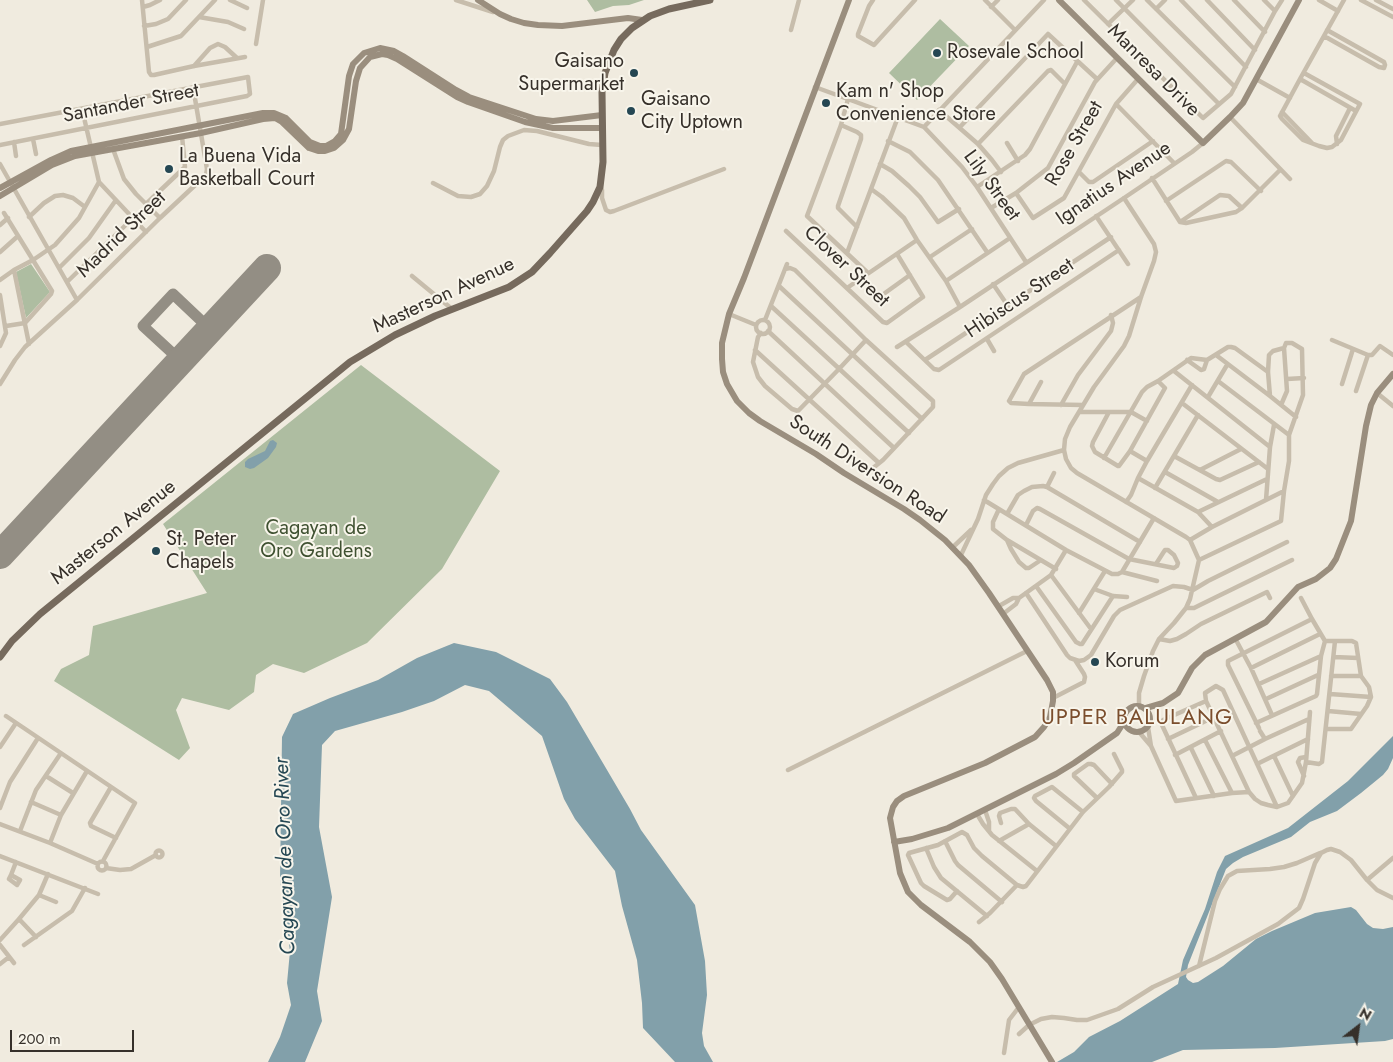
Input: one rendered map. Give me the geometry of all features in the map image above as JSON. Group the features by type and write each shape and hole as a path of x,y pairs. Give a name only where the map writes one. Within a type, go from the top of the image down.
{"main road":[{"name":"Masterson Avenue","path":"0,657 12,641 40,614 350,362 395,334 509,287 532,272 587,211 600,187 603,162 603,81 610,58 621,40 642,20 686,2 710,0"}],"street":[{"path":"142,0 149,72 151,75 245,57"},
{"path":"143,7 160,0"},
{"path":"144,26 168,19 186,0"},
{"path":"147,47 178,38 215,0"},
{"path":"230,0 247,8"},
{"path":"256,44 263,0"},
{"path":"456,0 524,23 562,26 628,18 642,20"},
{"path":"478,0 500,14"},
{"path":"791,30 799,0"},
{"name":"South Diversion Road","path":"849,0 729,314 722,343 722,366 727,384 742,407 760,421 920,520 961,556 999,606 1047,680 1054,698"},
{"path":"874,0 869,6 858,34 858,36 872,45 915,0"},
{"path":"985,0 1015,30"},
{"path":"991,7 998,0"},
{"path":"924,127 1044,0"},
{"name":"Manresa Drive","path":"1059,0 1202,143"},
{"path":"1084,0 1202,118 1205,118 1227,98 1235,87 1282,0"},
{"path":"1116,0 1219,104"},
{"path":"1108,24 1133,0"},
{"path":"1148,0 1235,87"},
{"path":"1156,9 1165,0"},
{"path":"1181,0 1246,67"},
{"path":"1207,0 1255,50"},
{"path":"1234,0 1265,32"},
{"path":"1264,0 1275,12"},
{"name":"Ignatius Avenue","path":"897,348 1192,152 1243,103 1299,0"},
{"path":"1319,0 1338,11"},
{"path":"1304,73 1360,104 1341,140 1327,148 1303,140 1280,116 1344,0"},
{"path":"1361,0 1393,17"},
{"path":"1376,0 1393,9"},
{"path":"199,17 228,22 244,29"},
{"path":"1324,36 1379,67 1384,68 1386,65 1384,62 1328,30"},
{"path":"960,128 1048,34 1097,79"},
{"path":"194,66 210,48 218,44 225,47 237,58"},
{"path":"0,188 12,185 52,165 91,150 248,119 275,118 287,125 309,148 325,151 334,148 344,140 349,129 356,81 360,68 370,57 382,54 397,59 448,92 468,102 525,122 578,128 602,128"},
{"path":"991,208 1016,193 1048,168 1097,79 1117,58"},
{"path":"977,187 1025,156 1077,62"},
{"path":"978,144 1049,70 1065,84"},
{"name":"Santander Street","path":"0,145 248,96 250,92 248,77 193,87"},
{"name":"Rose Street","path":"1016,193 1034,218 1065,200 1116,104 1138,79"},
{"path":"1256,79 1290,98"},
{"path":"1300,80 1356,111"},
{"path":"0,124 193,87"},
{"name":"Madrid Street","path":"0,384 18,355 28,344 77,300 206,175 207,171 193,87"},
{"name":"Lily Street","path":"816,87 924,127 962,167 1026,262"},
{"path":"848,99 841,125 807,216 868,273"},
{"path":"1116,104 1174,163"},
{"path":"1337,144 1336,136 1350,108"},
{"path":"82,109 85,129 99,182 146,232"},
{"path":"939,110 978,144 1000,172"},
{"path":"553,125 602,115"},
{"path":"847,253 898,117"},
{"path":"1230,117 1290,180"},
{"path":"578,119 578,128"},
{"path":"841,125 861,135 838,206 857,227"},
{"path":"91,150 113,149 182,136 200,129"},
{"path":"433,183 458,196 471,197 480,194 487,186 494,171 503,140 524,130 602,145"},
{"path":"146,204 186,167 182,136"},
{"path":"33,139 36,154"},
{"path":"888,141 910,152 938,180 988,252"},
{"path":"1079,172 1087,180 1093,182 1153,141"},
{"path":"14,142 16,156"},
{"path":"1006,143 1018,161"},
{"path":"113,149 124,179 132,190 160,218"},
{"path":"1166,201 1226,160 1231,162 1261,191"},
{"path":"0,164 77,300"},
{"path":"880,164 892,171 909,186 938,222 959,209"},
{"path":"600,187 606,210 610,212 724,169"},
{"path":"1152,178 1180,222 1186,223 1236,212 1261,191 1280,170"},
{"path":"0,280 49,250 74,225 99,182"},
{"path":"0,196 12,185"},
{"path":"871,189 900,213 946,281 960,307"},
{"path":"1180,222 1220,195 1229,196 1242,208"},
{"path":"29,217 55,196 73,198 85,207"},
{"path":"1124,198 1152,240 1156,252 1154,261 1129,336 1083,405 1067,433 1064,450 1066,459 1077,474 1190,540 1199,560 1193,590 1186,608 1159,639 1144,676 1139,693 1142,707 1150,716"},
{"path":"59,268 89,238 116,200"},
{"path":"4,213 52,290 25,322 6,326"},
{"path":"1096,216 1128,264"},
{"path":"0,225 8,218"},
{"path":"67,282 133,218"},
{"path":"930,257 972,229"},
{"name":"Clover Street","path":"786,231 883,322 886,323 923,297 910,275"},
{"path":"0,252 18,236"},
{"path":"906,342 925,360 1111,237"},
{"path":"946,281 1010,238"},
{"path":"846,288 917,240"},
{"name":"Hibiscus Street","path":"925,360 936,370 939,370 1119,250"},
{"path":"885,293 910,275 897,254"},
{"path":"765,320 786,267 790,268 933,401 933,407 873,468"},
{"path":"14,270 28,344"},
{"path":"412,276 452,309"},
{"path":"993,284 1008,306"},
{"path":"779,286 922,419"},
{"path":"0,295 6,326 6,336 0,346"},
{"path":"1083,405 1029,404 1011,403 1009,401 1024,374 1141,297"},
{"path":"771,306 908,433"},
{"path":"729,314 756,325 761,333"},
{"path":"1061,405 1078,375 1111,331 1113,323 1111,315"},
{"path":"756,325 760,321 765,320"},
{"path":"765,320 769,324 770,328 768,331"},
{"path":"768,331 761,333 758,337 755,350 753,362 758,377 765,386 796,411 800,410 866,340"},
{"path":"768,331 894,448"},
{"path":"987,339 994,351"},
{"path":"1332,340 1368,356"},
{"path":"1199,560 1281,521 1289,461 1289,435 1303,398 1304,378 1301,348 1290,342 1285,344 1284,348 1287,391 1281,405"},
{"path":"1356,391 1368,356 1372,355 1379,346 1393,355"},
{"path":"1104,458 1144,390 1174,371 1187,360 1193,357 1207,360 1231,347 1268,372"},
{"path":"1270,396 1269,355 1273,351 1284,348"},
{"path":"1342,384 1353,349"},
{"path":"755,350 879,463"},
{"path":"1216,356 1296,417"},
{"path":"1187,360 1201,370 1204,368 1207,360"},
{"path":"1208,397 1228,365"},
{"path":"1174,371 1270,447"},
{"path":"1117,733 1144,731 1150,722 1150,716 1158,705 1178,693 1192,668 1206,655 1266,622 1292,592 1330,568 1336,559 1351,521 1371,405 1377,393 1393,374"},
{"path":"1287,379 1304,378"},
{"path":"1109,412 1092,446 1095,452 1119,466 1166,390 1158,381"},
{"path":"1218,381 1289,435"},
{"path":"1029,404 1041,382"},
{"path":"1126,502 1146,461 1192,385"},
{"path":"1377,393 1392,404"},
{"path":"1182,403 1268,470"},
{"path":"1080,412 1130,412 1147,422"},
{"path":"1156,488 1198,415"},
{"path":"1266,500 1270,447 1274,425"},
{"path":"1200,470 1241,449"},
{"path":"961,556 978,519 984,500 996,480 1008,468 1025,460 1064,450"},
{"path":"1130,451 1146,461"},
{"path":"1174,456 1220,480 1259,462"},
{"path":"1165,472 1218,502"},
{"path":"1048,487 1054,473"},
{"path":"1138,478 1198,512 1212,526"},
{"path":"1198,512 1267,480"},
{"path":"1007,514 1018,496 1024,491 1038,486 1048,487 1140,542"},
{"path":"1190,540 1212,526 1284,491"},
{"path":"984,500 1066,550 1105,571 1112,574 1122,572 1157,581"},
{"path":"1026,525 1033,511 1037,508 1129,559 1174,568 1178,563 1174,554 1165,550 1156,564"},
{"path":"999,509 992,528 1007,540 1056,568"},
{"path":"1122,572 1154,518"},
{"path":"952,548 973,528"},
{"path":"1007,540 1023,566 1029,568 1041,560"},
{"path":"1074,660 1079,661 1088,658 1114,616 1120,610 1173,586 1193,590 1286,542"},
{"path":"1003,614 1016,604 1019,598 1051,575 1066,550"},
{"path":"1186,608 1194,608 1292,560"},
{"path":"1079,613 1105,571"},
{"path":"1051,575 1092,629"},
{"path":"1036,586 1076,642 1080,644 1082,644 1113,596"},
{"path":"1094,589 1113,596 1127,597"},
{"path":"1159,639 1170,641 1176,639 1201,624 1267,592 1270,598"},
{"path":"1026,593 1067,655 1074,660 1084,674 1084,682 1054,698 1050,717 1035,736 985,762 901,798 893,807 890,818 900,873 908,892 921,905 983,954 1002,979 1052,1062"},
{"path":"999,606 1013,598 1019,598"},
{"path":"1301,598 1325,641"},
{"path":"1265,739 1228,665 1228,661 1312,620"},
{"path":"1251,668 1320,634"},
{"path":"1236,640 1266,699 1272,715"},
{"path":"1325,641 1354,642 1357,645 1361,676 1369,687 1371,697 1367,706 1351,728 1348,730 1326,729"},
{"path":"1259,727 1272,715 1316,696 1321,656 1325,641"},
{"path":"1304,776 1298,762 1300,758 1319,764 1322,763 1335,641"},
{"path":"788,770 1027,651"},
{"path":"1258,684 1321,656"},
{"path":"1334,657 1358,658"},
{"path":"1266,699 1318,675"},
{"path":"1332,676 1361,676"},
{"path":"1277,807 1222,690 1218,686 1205,693 1206,701 1249,792 1261,803 1277,807 1288,803 1298,790 1304,776 1310,712"},
{"path":"1330,694 1371,697"},
{"path":"1196,798 1162,726 1162,721 1206,701"},
{"path":"1151,746 1126,727 1124,716 1132,706 1158,705"},
{"path":"1328,711 1361,714"},
{"path":"6,716 135,803 103,861 98,864"},
{"path":"1168,739 1214,717"},
{"path":"1232,756 1309,719"},
{"path":"894,842 931,834 948,828 1056,774 1117,733 1124,722"},
{"path":"0,747 16,723"},
{"path":"1148,727 1151,746 1176,801 1249,792"},
{"path":"1175,755 1221,731"},
{"path":"0,808 10,782 38,738"},
{"path":"1257,764 1308,739"},
{"path":"1205,740 1232,793"},
{"path":"1191,748 1214,796"},
{"path":"20,831 31,802 61,753"},
{"path":"957,891 947,900 922,883 908,855 910,852 938,845 962,832 965,833 977,852 1017,885 1026,886 1082,812 1122,772 1114,754"},
{"path":"1274,756 1293,796"},
{"path":"1097,798 1074,774 1088,764 1091,764 1112,784"},
{"path":"50,843 61,815 87,771"},
{"path":"46,776 73,793"},
{"path":"111,787 90,823 93,827 116,838"},
{"path":"1069,828 1036,801 1035,796 1052,787 1082,812"},
{"path":"31,802 61,815"},
{"path":"1001,823 1000,813 1012,808 1056,846"},
{"path":"985,810 989,822 989,831"},
{"path":"977,814 999,841 1037,871"},
{"path":"0,824 98,864 101,870 106,868 132,869 156,856"},
{"path":"999,841 1030,824"},
{"path":"945,841 955,862 1002,902"},
{"path":"926,848 938,874 945,882 987,916"},
{"path":"1198,967 1215,901 1228,876 1237,871 1284,867 1331,849 1340,852 1351,860 1377,890 1393,898"},
{"path":"1020,1034 1029,1025 1041,1019 1052,1017 1087,1020 1118,1009 1153,987 1198,967 1278,924 1299,908 1315,863 1321,852"},
{"path":"0,856 98,894"},
{"path":"1368,880 1393,858"},
{"path":"103,861 106,863 106,868"},
{"path":"11,875 16,862"},
{"path":"0,940 39,895 48,874"},
{"path":"979,922 1002,902 1017,885"},
{"path":"31,949 26,944 72,911 84,888"},
{"path":"39,895 56,902"},
{"path":"19,919 36,937"},
{"path":"0,945 14,963"},
{"path":"6,968 1,963 9,957"},
{"path":"1004,1053 1009,1020 1019,1007"}],"green space":[{"path":"587,0 644,0 629,5 613,6 595,12"},
{"path":"940,19 969,46 917,100 889,73"},
{"path":"31,264 50,292 26,318 16,272"},
{"name":"Cagayan de Oro Gardens","path":"361,365 500,471 442,569 367,643 304,673 273,664 256,675 254,692 229,710 182,698 176,710 190,748 179,760 54,681 61,669 89,655 93,626 207,593 163,524"}],"water":[{"path":"273,440 277,443 276,447 268,458 254,468 245,467 245,462 248,459 265,451 270,441"},
{"name":"Cagayan de Oro River","path":"454,643 496,652 550,679 567,702 641,830 695,905 705,961 707,995 702,1033 704,1046 713,1062 675,1062 643,1028 637,960 622,906 615,871 575,819 564,799 542,736 489,691 465,685 434,701 335,731 322,745 319,827 332,897 317,991 322,1021 305,1062 268,1062 280,1037 291,1005 287,983 290,951 280,880 282,737 293,714 378,680 417,658"},
{"path":"1393,736 1393,758 1388,769 1361,793 1337,811 1310,822 1291,837 1243,857 1226,869 1188,965 1186,977 1193,983 1198,982 1223,966 1256,939 1272,931 1315,913 1351,907 1373,928 1393,927 1393,1039 1275,1048 1183,1050 1152,1062 1057,1062 1074,1052 1089,1037 1120,1021 1178,984 1183,960 1225,856 1288,828 1348,781"}],"taxiway":[{"path":"181,361 143,326 173,294 210,329"}],"runway":[{"path":"0,555 267,268"}],"place":[{"name":"Rosevale School","path":"937,53"},
{"name":"Gaisano Supermarket","path":"634,73"},
{"name":"Kam n' Shop Convenience Store","path":"826,103"},
{"name":"Gaisano City Uptown","path":"631,111"},
{"name":"La Buena Vida Basketball Court","path":"169,169"},
{"name":"St. Peter Chapels","path":"156,551"},
{"name":"Korum","path":"1095,662"}],"district":[{"name":"UPPER BALULANG","path":"1137,719"}]}
